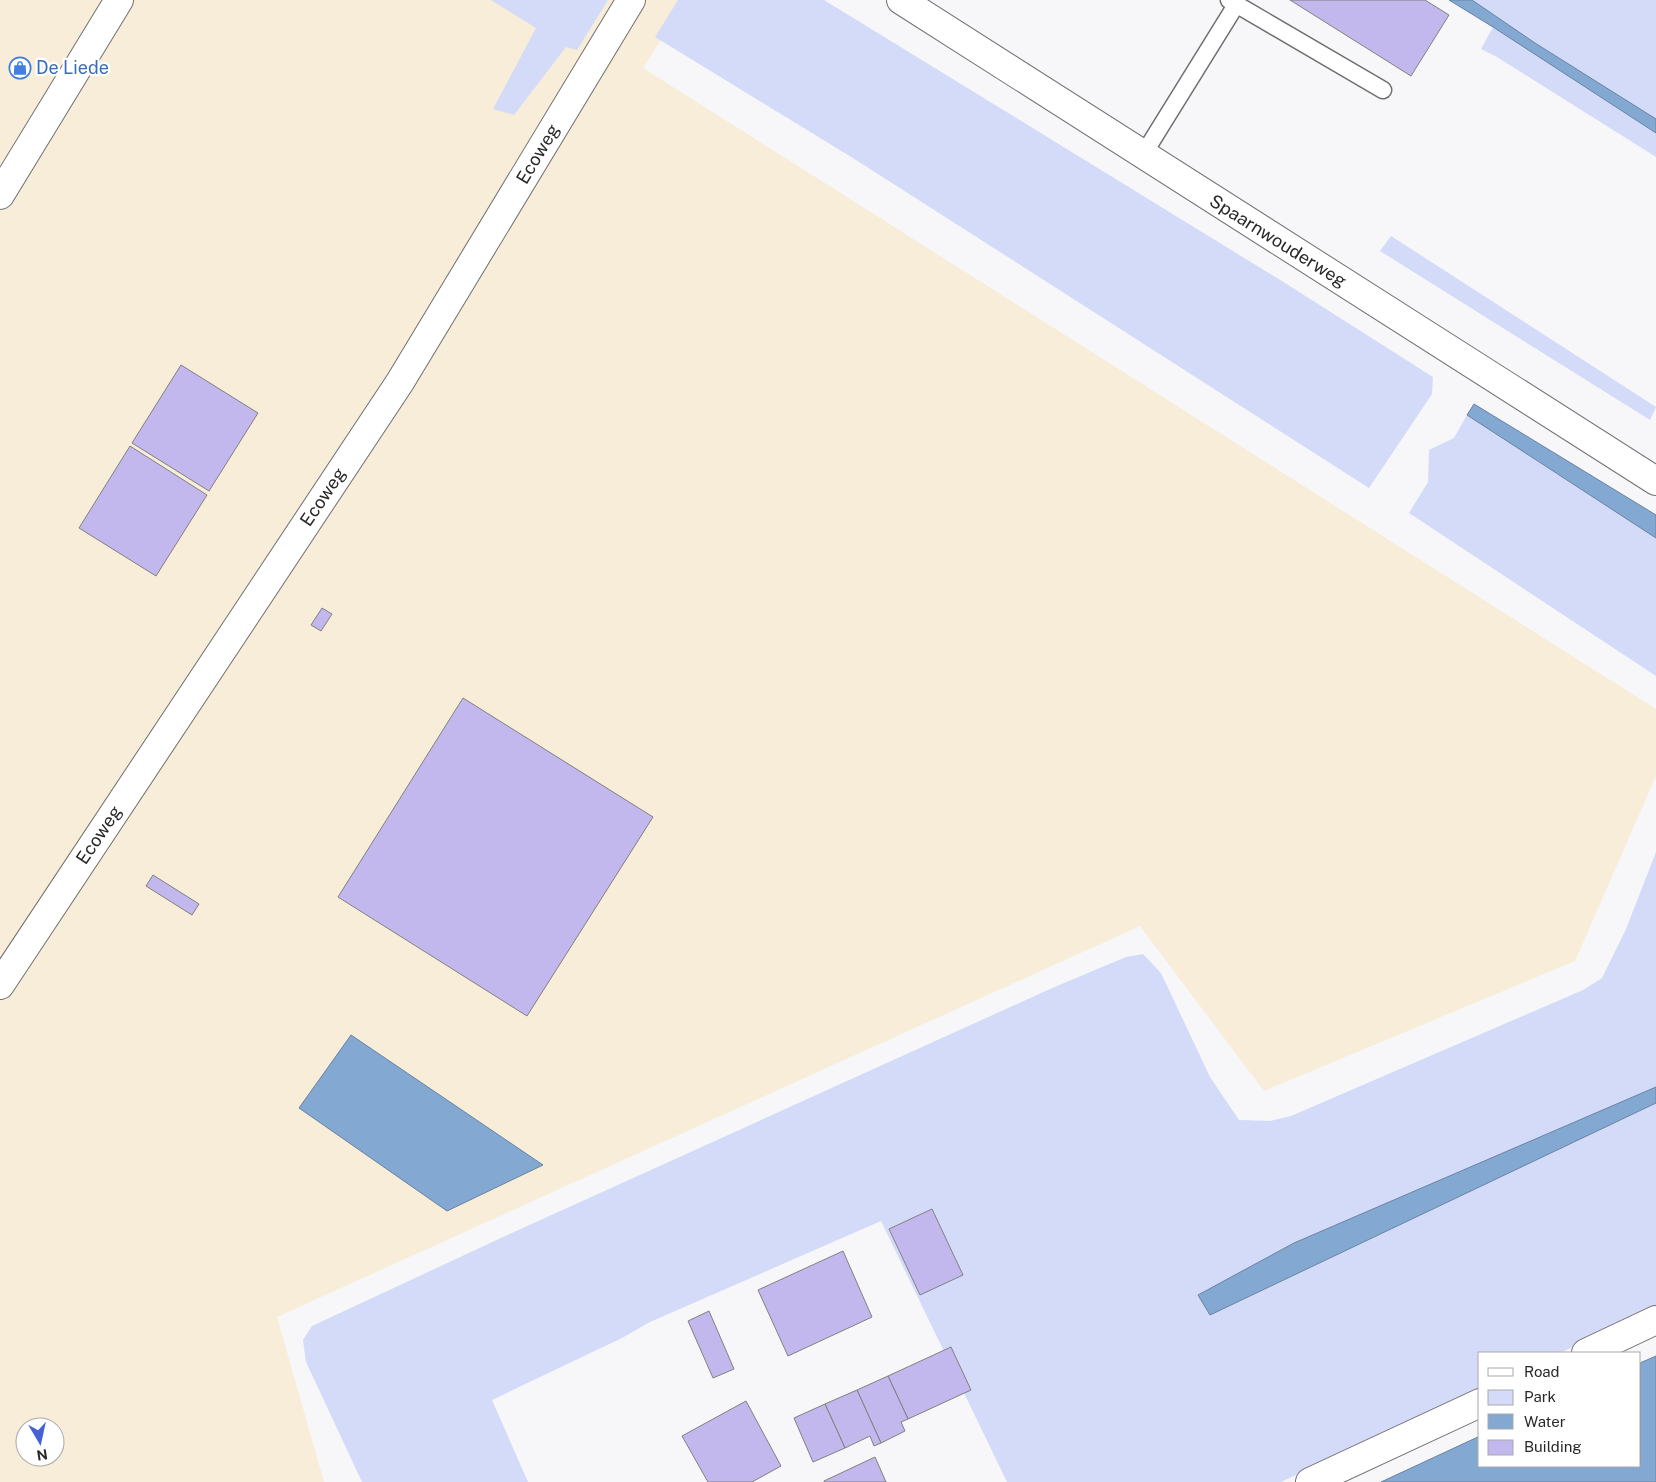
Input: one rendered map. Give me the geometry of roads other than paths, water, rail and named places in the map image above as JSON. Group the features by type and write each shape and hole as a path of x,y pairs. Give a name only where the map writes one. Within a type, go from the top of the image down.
{"street":[{"path":"0,195 119,0"},
{"name":"Ecoweg","path":"0,985 400,382 631,0"},
{"name":"Spaarnwouderweg","path":"901,0 1656,481"},
{"path":"1588,1352 1656,1320"},
{"path":"1310,1482 1478,1404"}],"lane":[{"path":"1143,155 1232,2 1383,90"}],"water":[{"path":"1449,0 1472,0 1535,43 1656,119 1656,133 1493,27"},
{"path":"1474,404 1656,515 1656,538 1467,415"},
{"path":"351,1035 543,1165 447,1211 299,1108"},
{"path":"1656,1087 1656,1103 1210,1315 1198,1295 1294,1243"},
{"path":"1656,1356 1656,1482 1381,1482 1478,1437 1478,1467 1641,1467 1641,1363"}],"place":[{"name":"De Liede","path":"20,68"}]}
